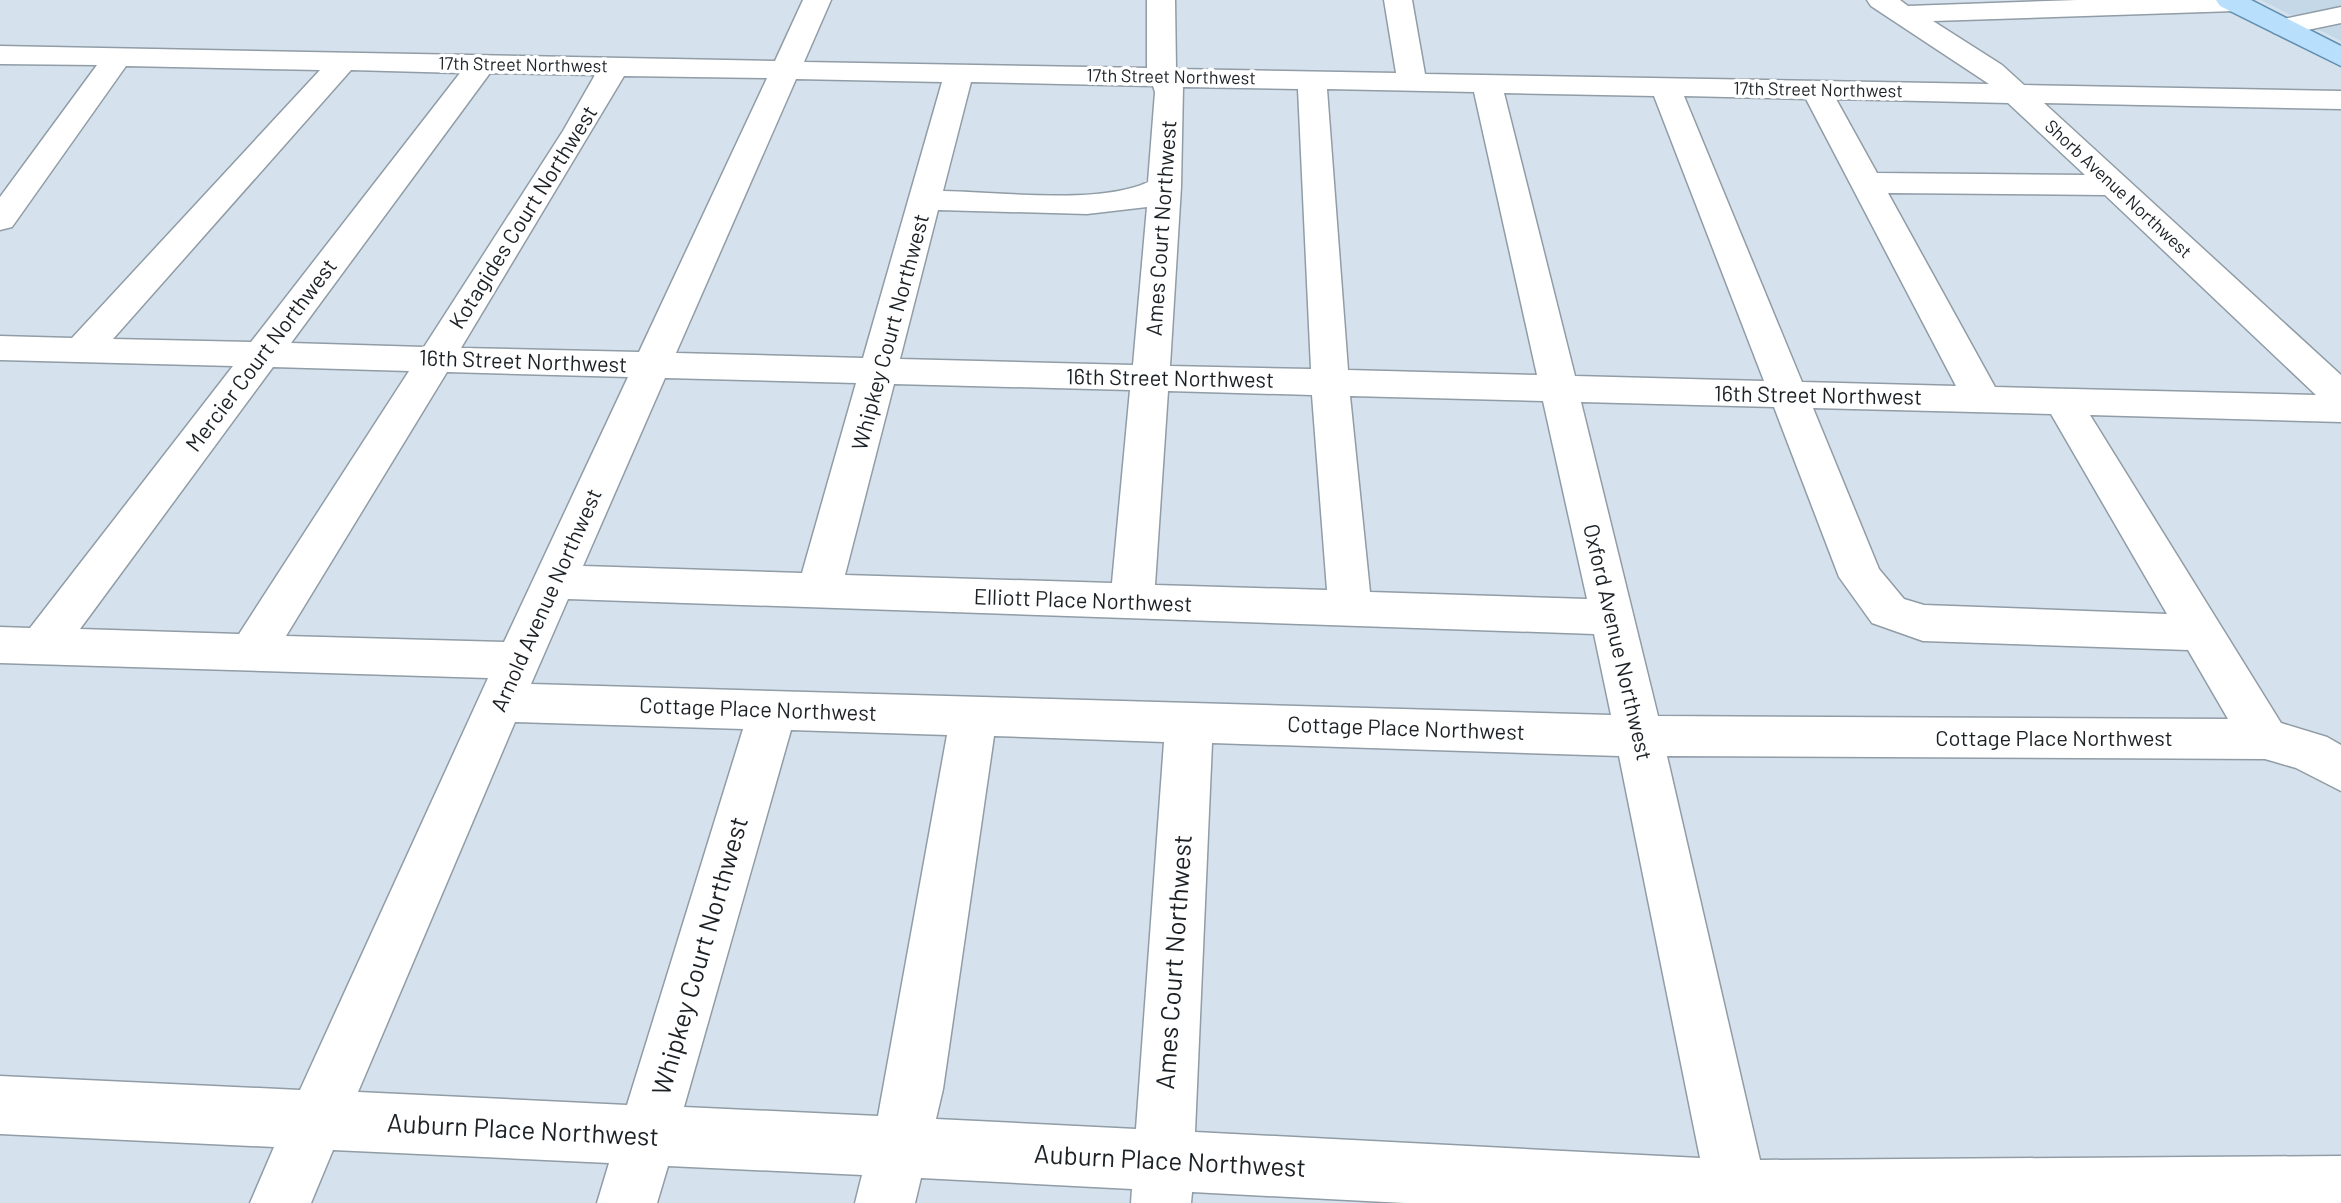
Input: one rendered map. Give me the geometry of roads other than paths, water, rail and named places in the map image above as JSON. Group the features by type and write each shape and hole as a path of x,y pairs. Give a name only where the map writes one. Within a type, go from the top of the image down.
{"main road":[{"path":"2233,1 2341,57"}],"street":[{"name":"Arnold Avenue Northwest","path":"280,1203 509,681 817,0"},
{"name":"Ames Court Northwest","path":"1132,601 1170,92 1160,65 1161,0"},
{"path":"1398,0 1412,82"},
{"path":"1892,7 2233,1"},
{"name":"Shorb Avenue Northwest","path":"1892,7 1992,71 2341,397"},
{"path":"2284,27 2341,15"},
{"name":"17th Street Northwest","path":"0,55 2341,100"},
{"path":"0,220 118,57"},
{"path":"82,350 344,61"},
{"name":"Mercier Court Northwest","path":"21,645 262,354 482,64"},
{"name":"Kotagides Court Northwest","path":"253,651 614,67"},
{"name":"Whipkey Court Northwest","path":"819,591 959,73"},
{"path":"1312,80 1330,382 1350,609"},
{"name":"Oxford Avenue Northwest","path":"1487,83 1640,736 1738,1196"},
{"path":"1665,87 1861,577 1888,611 1923,623 2202,633"},
{"path":"1816,90 1982,399"},
{"path":"1866,183 2114,185"},
{"path":"925,200 1087,204 1137,200 1165,187"},
{"name":"16th Street Northwest","path":"0,348 2341,409"},
{"path":"2062,401 2265,739"},
{"name":"Elliott Place Northwest","path":"554,582 1613,617"},
{"name":"Cottage Place Northwest","path":"21,645 253,651 773,709 1640,736 2265,739 2326,761"},
{"name":"Whipkey Court Northwest","path":"627,1203 773,709"},
{"path":"885,1203 914,1089 974,715"},
{"name":"Ames Court Northwest","path":"1161,1182 1189,722"},
{"name":"Auburn Place Northwest","path":"0,1105 899,1147 1161,1182 1738,1196 2132,1195 2341,1186"}]}
